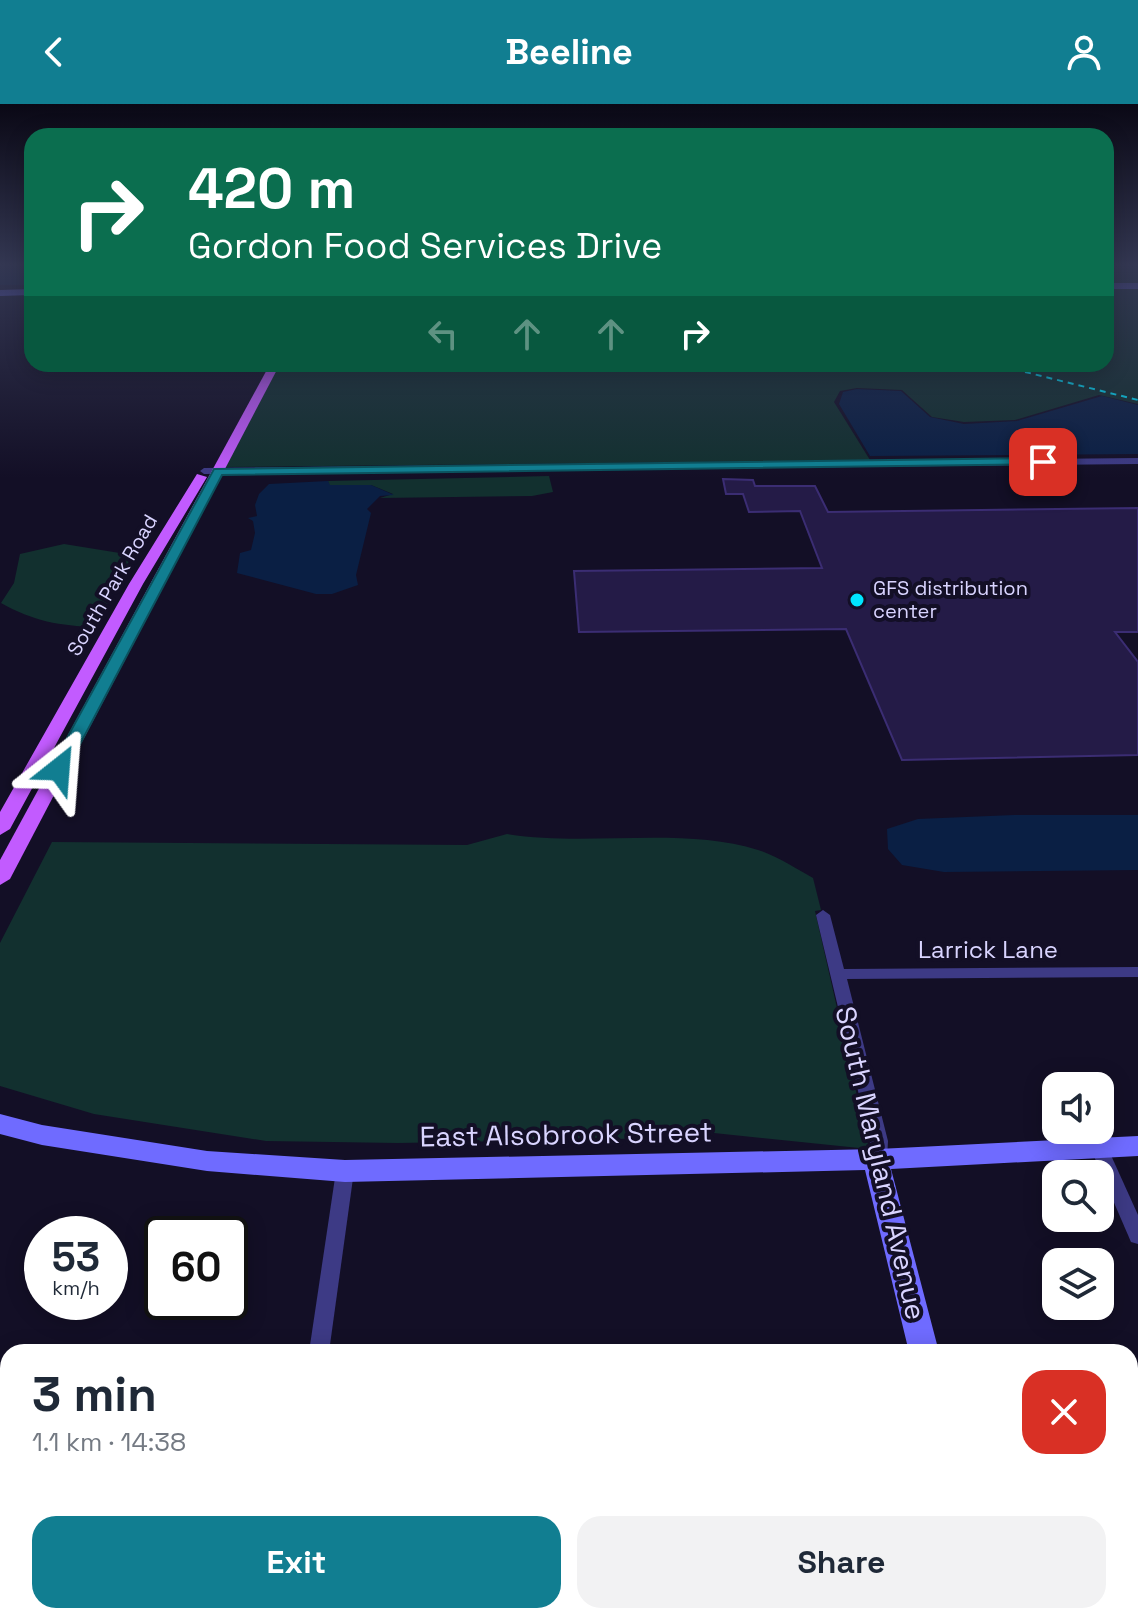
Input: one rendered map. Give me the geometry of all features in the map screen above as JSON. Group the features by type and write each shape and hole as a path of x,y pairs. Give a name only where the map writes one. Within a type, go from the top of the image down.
{"main road":[{"path":"237,422 266,372"},
{"path":"211,471 237,422 270,372"},
{"name":"South Park Road","path":"0,879 205,495 211,471"},
{"name":"South Park Road","path":"0,829 136,584 211,471"}],"street":[{"path":"211,471 1138,461"},
{"name":"South Maryland Avenue","path":"823,915 879,1141 878,1177 922,1344"},
{"name":"Larrick Lane","path":"838,974 1138,972"},
{"path":"0,1115 40,1134"},
{"name":"East Alsobrook Street","path":"0,1124 40,1134 207,1161 345,1171 878,1159 1138,1146"},
{"path":"0,1131 40,1134"},
{"path":"1099,1147 1138,1236"},
{"path":"320,1344 345,1171"}],"green space":[{"path":"1114,336 1138,336 1138,404 1099,395 1015,420 964,422 932,417 902,390 857,388 840,391 834,402 870,460 224,467 275,372 1114,372"},
{"path":"549,476 553,492 532,496 380,498 393,494 371,485 329,485 328,481"},
{"path":"64,544 132,555 96,627 47,621 1,603 14,583 20,554"},
{"path":"507,834 569,839 698,839 729,843 758,850 813,878 821,910 815,911 869,1149 714,1133 665,1138 398,1143 266,1141 94,1114 0,1086 0,943 52,842 467,845"}],"water":[{"path":"857,389 901,391 930,417 964,424 1017,421 1102,396 1138,405 1138,454 870,456 839,404 843,392"},
{"path":"328,481 330,485 371,485 394,495 380,496 367,509 371,513 356,575 358,585 332,594 316,594 237,573 240,553 251,550 255,533 253,521 248,518 257,516 255,505 259,494 269,484"},
{"path":"1138,815 1138,870 944,872 902,865 888,849 887,829 918,819"}],"building":[{"name":"GFS distribution center","path":"723,479 753,480 755,486 815,486 828,512 1138,508 1138,632 1115,632 1138,662 1138,755 902,760 846,629 579,632 574,571 822,568 800,511 749,512 743,494 726,494"}],"railway":[{"path":"1025,372 1138,400"}],"place":[{"name":"GFS distribution center","path":"857,600"}],"route":[{"path":"59,769 218,471 1043,462"}]}
